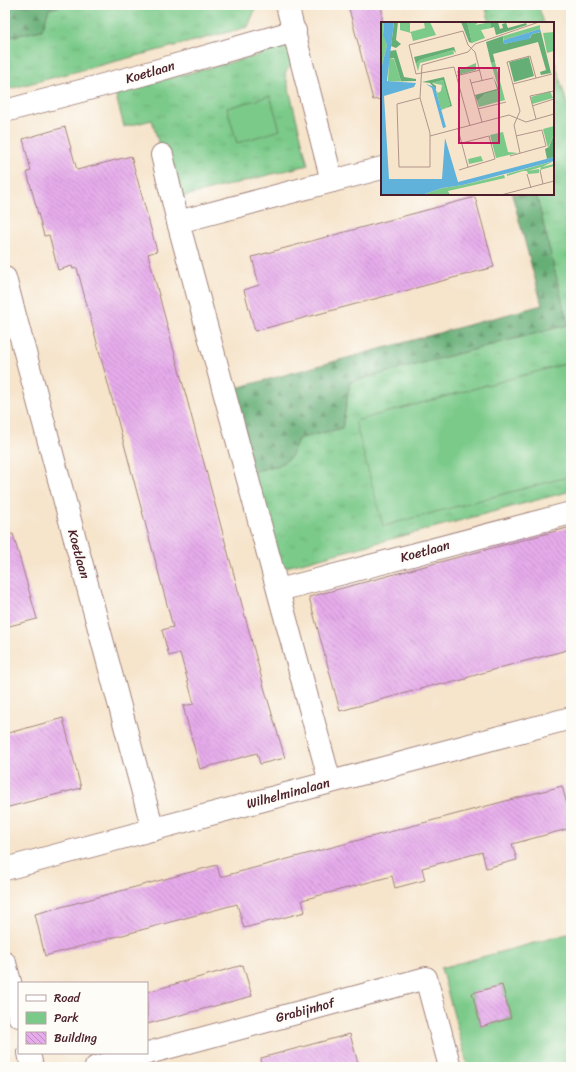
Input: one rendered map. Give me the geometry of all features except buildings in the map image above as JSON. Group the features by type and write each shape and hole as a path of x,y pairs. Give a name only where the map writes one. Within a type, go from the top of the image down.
{"street":[{"path":"288,5 332,181"},
{"name":"Koetlaan","path":"5,111 141,75 295,31"},
{"path":"162,155 178,222 330,782"},
{"path":"178,222 381,168"},
{"name":"Koetlaan","path":"5,278 153,830"},
{"name":"Koetlaan","path":"279,590 571,513"},
{"name":"Wilhelminalaan","path":"5,869 571,718"},
{"path":"5,964 18,1012"},
{"name":"Grabijnhof","path":"148,1053 426,978 450,1067"},
{"path":"29,1054 32,1067"},
{"name":"Grabijnhof","path":"96,1067 144,1054"}],"green space":[{"path":"5,5 65,5 49,9 42,30 5,38"},
{"path":"65,5 257,5 248,27 5,90 5,38 42,30 49,9"},
{"path":"485,5 538,5 544,22 490,22"},
{"path":"289,39 301,53 285,73 308,165 174,199 152,120 124,127 115,92 259,55"},
{"path":"554,58 571,118 571,491 279,569 252,472 279,465 291,457 298,439 342,428 350,382 568,325 536,195 554,195"},
{"path":"270,96 280,130 237,143 227,108"},
{"path":"512,195 536,195 568,325 350,382 342,428 298,439 291,457 279,465 252,472 229,390 542,305"},
{"path":"565,364 571,387 571,476 383,526 355,421"},
{"path":"571,933 571,1067 468,1067 441,968","holes":["502,985 511,1018 481,1027 472,993"]}]}
